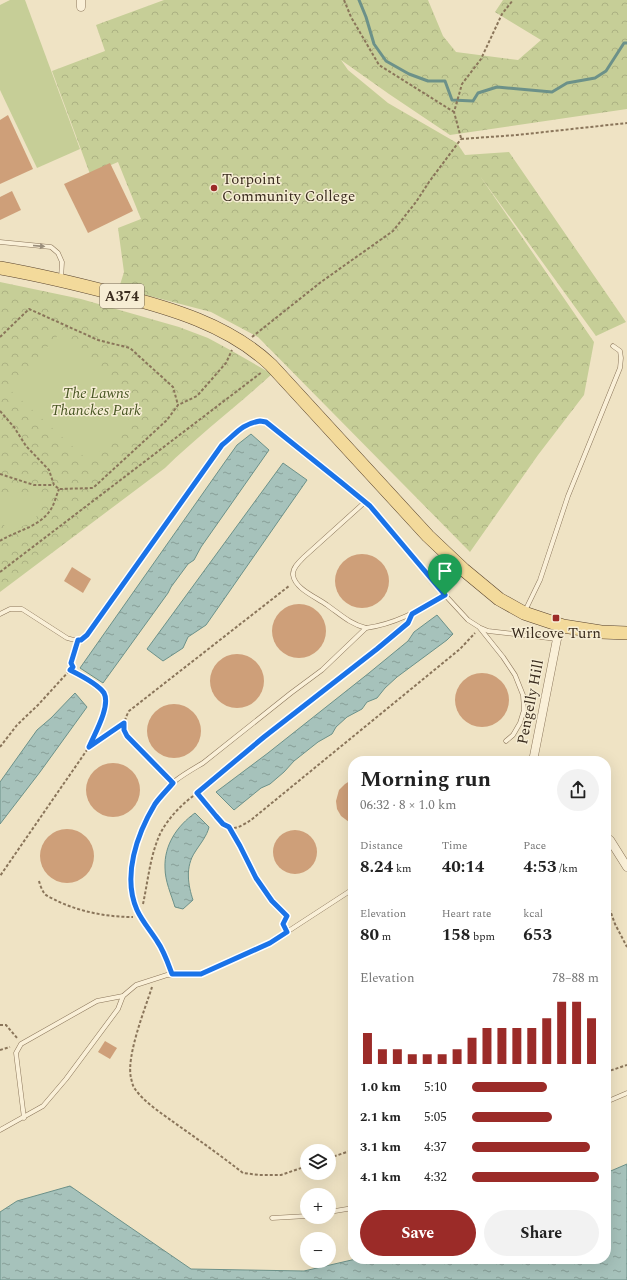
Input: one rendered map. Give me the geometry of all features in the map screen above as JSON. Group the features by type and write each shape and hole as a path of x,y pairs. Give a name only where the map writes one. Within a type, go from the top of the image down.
{"main road":[{"name":"A374","path":"0,268 61,280 138,300 191,317 217,328 241,342 271,365 428,536 498,599 524,613 562,626 601,632 627,633"}],"street":[{"name":"Pengelly Hill","path":"534,756 557,639 562,626"},
{"path":"611,842 627,867"}],"lane":[{"path":"0,242 51,247 58,253 62,262 61,280"},
{"path":"524,613 540,580 568,496 620,368 620,351 613,346"},
{"path":"0,614 10,609 22,609 67,638 74,641 81,640 87,635 222,445 241,427 251,422 260,421 266,422 365,502 468,620 488,631 557,639"},
{"path":"365,502 295,567 293,574 295,580 305,592 327,605 347,620 366,628"},
{"path":"172,974 158,942 140,917 136,908 131,885 136,846 142,830 156,804 173,783 188,771 203,763 322,670 366,628 392,623 412,614 445,595"},
{"path":"479,627 504,657 515,675 523,695 524,710 520,723 513,735 506,741"},
{"path":"24,1118 16,1053 21,1044 97,1002 123,996 136,985 167,974 201,974 270,943 348,892"},
{"path":"0,1130 24,1118 43,1106 66,1079 118,1009 123,996"},
{"path":"611,1100 627,1093"},
{"path":"336,1211 348,1209"},
{"path":"272,1218 300,1216"}],"path":[{"path":"344,0 351,17 379,65 454,112"},
{"path":"461,139 454,112 462,84 481,59 502,14 512,0"},
{"path":"0,411 14,427 26,446 49,470 54,485 59,489 93,488 167,420 178,406 197,396 226,363 241,342 321,282 393,231 416,202 461,139 517,135 627,123"},
{"path":"0,337 29,309 98,340 130,348 174,387 178,406"},
{"path":"0,572 271,365"},
{"path":"0,474 34,485 54,485"},
{"path":"0,541 23,530 50,512 59,489"},
{"path":"173,783 127,736 124,730 124,723 128,711 284,591 295,580"},
{"path":"39,881 43,892 48,896 78,909 102,915 140,917 154,849 160,834 176,811 264,737 382,645 408,623 412,614"},
{"path":"197,793 223,824 235,828 251,820 460,649 479,627"},
{"path":"0,747 17,725 38,705 73,667 71,663 78,640"},
{"path":"0,876 89,747 105,709 105,696 100,689 85,678 70,670"},
{"path":"89,747 124,723"},
{"path":"229,827 256,878 272,901 287,916 283,924 287,932"},
{"path":"611,913 627,947"},
{"path":"155,979 132,1054 130,1068 131,1078 135,1089 158,1111 243,1173 281,1175 300,1168"},
{"path":"0,1025 6,1025 13,1031 21,1044 0,1050"},
{"path":"611,1070 627,1065"},
{"path":"336,1156 348,1152"}],"green space":[{"path":"10,0 25,0 80,149 37,168 0,90 0,5"},
{"path":"164,0 428,0 443,36 456,52 518,60 541,40 495,12 503,0 627,0 627,109 450,135 341,60 348,70 388,103 457,143 465,155 509,152 626,322 596,336 480,176 594,342 584,395 538,455 470,552 258,337 211,312 119,288 124,272 118,228 141,219 118,162 90,174 52,71 105,51 96,25"},
{"name":"The Lawns Thanckes Park","path":"0,282 81,299 179,327 208,338 272,374 165,468 0,592"},
{"path":"58,335 139,408 90,462 9,389"},
{"path":"17,492 28,495 36,495 43,502 39,514 35,518 25,525 8,532 0,518 0,506"}],"water":[{"path":"251,434 269,450 201,547 194,560 188,564 103,683 80,668 237,445"},
{"path":"283,463 307,480 206,625 188,637 183,648 163,661 147,649"},
{"path":"437,615 453,634 397,677 377,698 367,702 362,709 347,717 336,727 332,734 318,742 294,761 270,784 261,788 234,810 216,792 369,673 408,641 414,632"},
{"path":"75,693 87,707 0,824 0,782 37,730"},
{"path":"195,813 209,827 190,864 188,876 193,900 183,909 175,907 168,888 165,860 169,844 177,830"},
{"path":"627,1164 627,1280 0,1280 0,1212 17,1201 70,1186 191,1269 304,1271 317,1268 336,1268 336,1264 348,1261 348,1264 611,1264 611,1171"}],"building":[{"path":"8,115 33,169 0,184 0,120"},
{"path":"110,163 133,211 88,233 64,184"},
{"path":"12,191 21,210 0,220 0,197"},
{"path":"357,554 367,554 377,558 385,566 389,576 389,586 385,596 377,604 367,608 357,608 347,604 339,596 335,586 335,576 339,566 347,558"},
{"path":"72,567 91,579 83,593 64,581"},
{"path":"294,604 304,604 314,608 322,616 326,626 326,636 322,646 314,654 304,658 294,658 284,654 276,646 272,636 272,626 276,616 284,608"},
{"path":"232,654 242,654 252,658 260,666 264,676 264,686 260,696 252,704 242,708 232,708 222,704 214,696 210,686 210,676 214,666 222,658"},
{"path":"477,673 487,673 497,677 505,685 509,695 509,705 505,715 497,723 487,727 477,727 467,723 459,715 455,705 455,695 459,685 467,677"},
{"path":"169,704 179,704 189,708 197,716 201,726 201,736 197,746 189,754 179,758 169,758 159,754 151,746 147,736 147,726 151,716 159,708"},
{"path":"108,763 118,763 128,767 136,775 140,785 140,795 136,805 128,813 118,817 108,817 98,813 90,805 86,795 86,785 90,775 98,767"},
{"path":"348,782 348,821 341,816 337,809 336,801 339,790"},
{"path":"62,829 72,829 82,833 90,841 94,851 94,861 90,871 82,879 72,883 62,883 52,879 44,871 40,861 40,851 44,841 52,833"},
{"path":"291,830 299,830 311,836 317,848 317,856 311,868 299,874 291,874 279,868 273,856 273,848 279,836"},
{"path":"105,1041 117,1048 110,1059 98,1052"}],"waterway":[{"path":"359,0 374,44 386,61 409,74 428,81 445,81 452,100 473,101 478,93 497,87 552,92 567,83 595,78 606,71 624,43 627,43"}],"place":[{"name":"Torpoint Community College","path":"214,188"},
{"name":"Wilcove Turn","path":"556,618"}],"route":[{"path":"251,422 266,422 370,506 445,595 412,614 408,623 377,649 264,737 197,793 223,824 229,827 256,878 272,901 287,916 283,924 287,932 270,943 201,974 172,974 158,942 140,917 136,908 131,885 136,846 142,830 156,804 173,783 127,736 124,730 124,723 89,747 106,704 105,696 100,689 85,678 70,670 73,667 71,663 78,640 81,640 87,635 222,445 241,427 251,422"}]}
